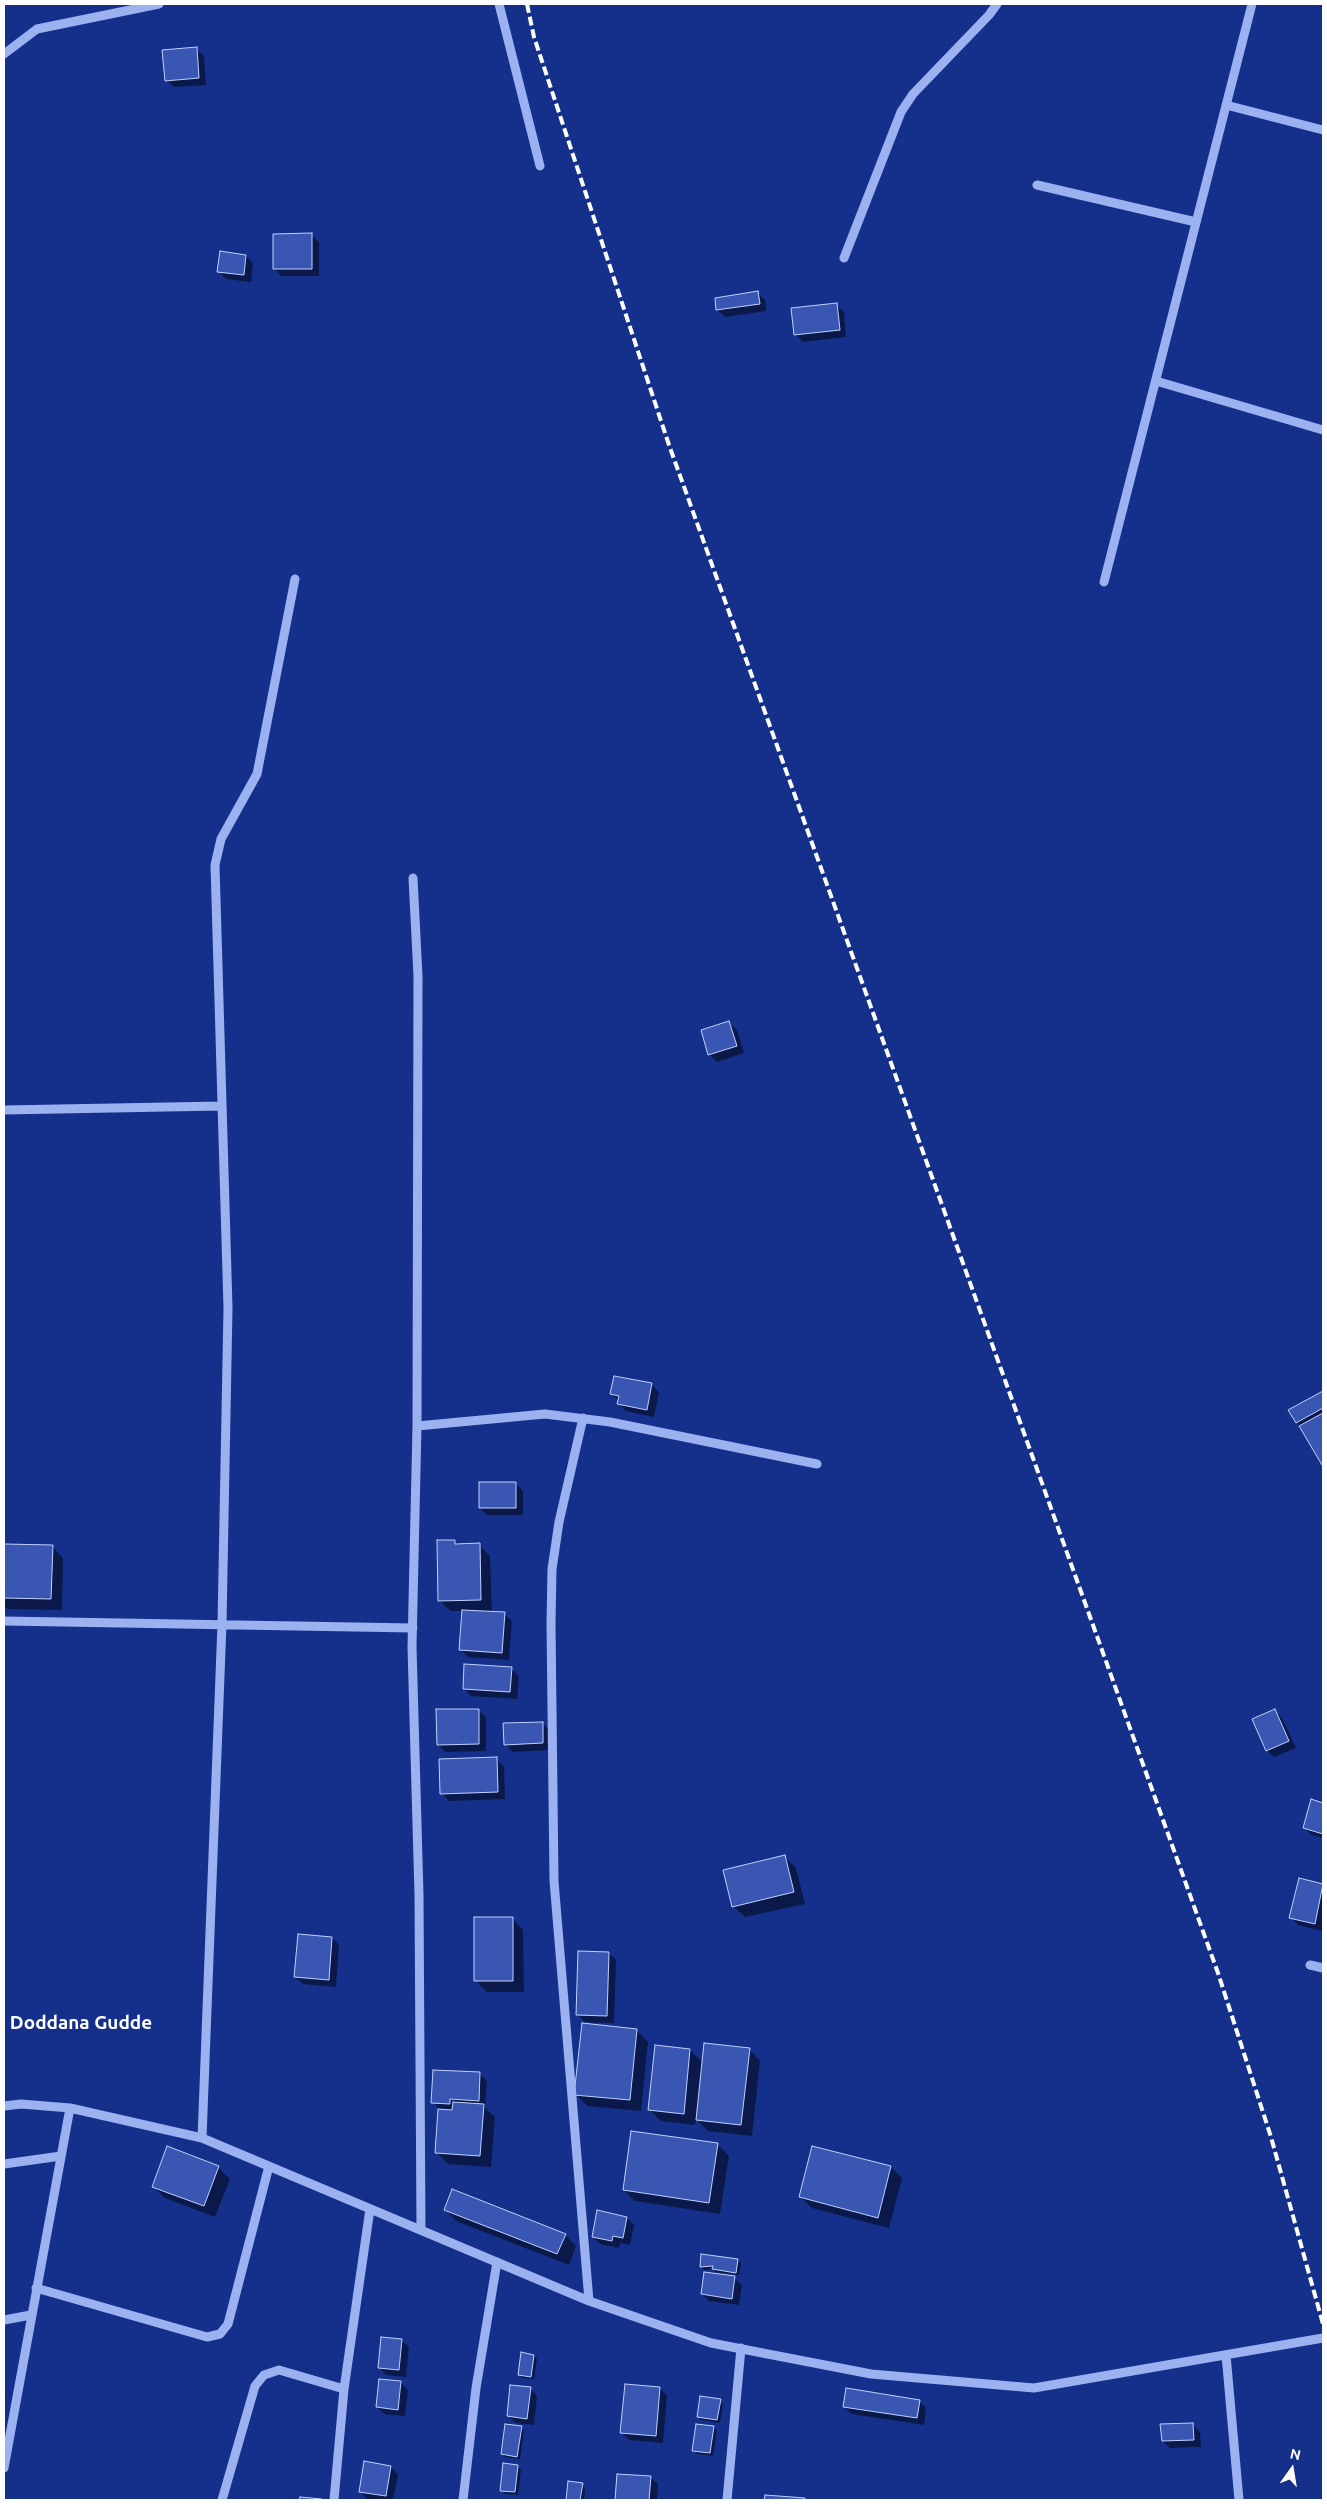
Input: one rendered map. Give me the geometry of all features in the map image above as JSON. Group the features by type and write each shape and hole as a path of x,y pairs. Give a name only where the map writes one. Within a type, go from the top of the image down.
{"street":[{"path":"4,54 37,28 159,4"},
{"path":"499,4 540,166"},
{"path":"844,258 901,112 913,94 989,15 997,4"},
{"path":"1104,582 1252,4"},
{"path":"1226,105 1323,130"},
{"path":"1038,185 1196,222"},
{"path":"1156,381 1323,430"},
{"path":"202,2138 222,1624 228,1308 215,864 221,839 257,774 295,579"},
{"path":"413,878 418,976 413,1628 419,1895 421,2230"},
{"path":"4,1110 221,1106"},
{"path":"416,1426 545,1414 583,1418 817,1464"},
{"path":"583,1418 559,1522 552,1569 551,1624 554,1881 589,2301"},
{"path":"4,1621 413,1628"},
{"path":"1310,1965 1323,1968"},
{"path":"4,2106 21,2104 70,2108 202,2138 589,2301 711,2343 871,2374 1034,2388 1323,2338"},
{"path":"4,2468 70,2108"},
{"path":"4,2164 61,2156"},
{"path":"36,2288 207,2337 220,2334 228,2324 268,2166"},
{"path":"334,2500 344,2389 370,2209"},
{"path":"463,2500 476,2388 497,2262"},
{"path":"4,2320 31,2315"},
{"path":"727,2500 741,2348"},
{"path":"1226,2355 1239,2500"},
{"path":"222,2500 255,2386 264,2375 278,2370 344,2389"}],"building":[{"path":"197,47 199,78 165,81 162,50"},
{"path":"312,233 312,269 273,269 273,234"},
{"path":"220,251 246,255 244,275 217,272"},
{"path":"758,291 760,304 716,310 715,298"},
{"path":"837,303 840,330 794,335 791,308"},
{"path":"729,1021 737,1046 708,1055 701,1030"},
{"path":"614,1376 652,1383 647,1410 617,1404 619,1396 610,1394"},
{"path":"1323,1391 1323,1408 1296,1423 1288,1410"},
{"path":"1323,1413 1323,1464 1322,1465 1299,1426"},
{"path":"479,1482 516,1482 516,1508 479,1508"},
{"path":"437,1540 455,1540 455,1544 480,1543 481,1600 438,1601"},
{"path":"4,1544 53,1545 51,1599 4,1598"},
{"path":"462,1610 505,1612 502,1653 459,1650"},
{"path":"464,1664 512,1667 510,1692 463,1689"},
{"path":"436,1709 479,1709 479,1744 437,1745"},
{"path":"1275,1709 1289,1741 1266,1751 1252,1719"},
{"path":"543,1722 543,1743 504,1745 503,1723"},
{"path":"497,1757 498,1792 440,1794 439,1759"},
{"path":"1311,1799 1323,1803 1323,1834 1303,1828"},
{"path":"785,1855 794,1892 732,1907 723,1870"},
{"path":"1299,1878 1323,1884 1315,1924 1289,1918"},
{"path":"474,1917 513,1917 513,1981 474,1981"},
{"path":"298,1934 332,1937 329,1980 294,1977"},
{"path":"578,1951 609,1952 607,2016 576,2015"},
{"path":"582,2023 637,2029 630,2100 574,2095"},
{"path":"704,2043 750,2048 741,2125 696,2120"},
{"path":"655,2045 690,2049 684,2114 648,2110"},
{"path":"433,2070 480,2072 479,2101 450,2099 450,2104 431,2103"},
{"path":"453,2102 484,2104 480,2156 435,2153 438,2109 452,2110"},
{"path":"631,2131 718,2143 709,2203 623,2190"},
{"path":"167,2146 219,2166 204,2206 152,2187"},
{"path":"812,2146 891,2166 878,2218 799,2197"},
{"path":"452,2189 566,2234 557,2254 444,2210"},
{"path":"597,2210 627,2217 623,2238 613,2236 612,2241 592,2237"},
{"path":"701,2254 738,2259 736,2273 712,2269 713,2266 700,2267"},
{"path":"704,2272 735,2276 732,2299 701,2294"},
{"path":"381,2337 402,2339 399,2370 378,2368"},
{"path":"521,2352 534,2355 531,2377 518,2375"},
{"path":"379,2379 401,2381 398,2410 376,2407"},
{"path":"625,2384 660,2387 656,2436 620,2433"},
{"path":"510,2385 531,2387 527,2419 507,2416"},
{"path":"846,2388 920,2400 917,2418 843,2407"},
{"path":"700,2396 721,2399 717,2420 697,2417"},
{"path":"1193,2423 1194,2440 1162,2441 1160,2424"},
{"path":"505,2424 522,2426 517,2457 501,2454"},
{"path":"696,2424 714,2426 710,2453 692,2451"},
{"path":"364,2461 391,2466 386,2496 359,2492"},
{"path":"503,2463 518,2465 515,2492 500,2491"},
{"path":"617,2474 651,2476 649,2500 615,2500"},
{"path":"568,2481 583,2483 580,2500 566,2500"},
{"path":"765,2495 805,2498 805,2500 764,2500"},
{"path":"300,2497 322,2499 322,2500 299,2500"}],"railway":[{"path":"527,4 534,37 669,445 1218,1973 1271,2137 1323,2324"}],"district":[{"name":"Doddana Gudde","path":"81,2023"}]}
